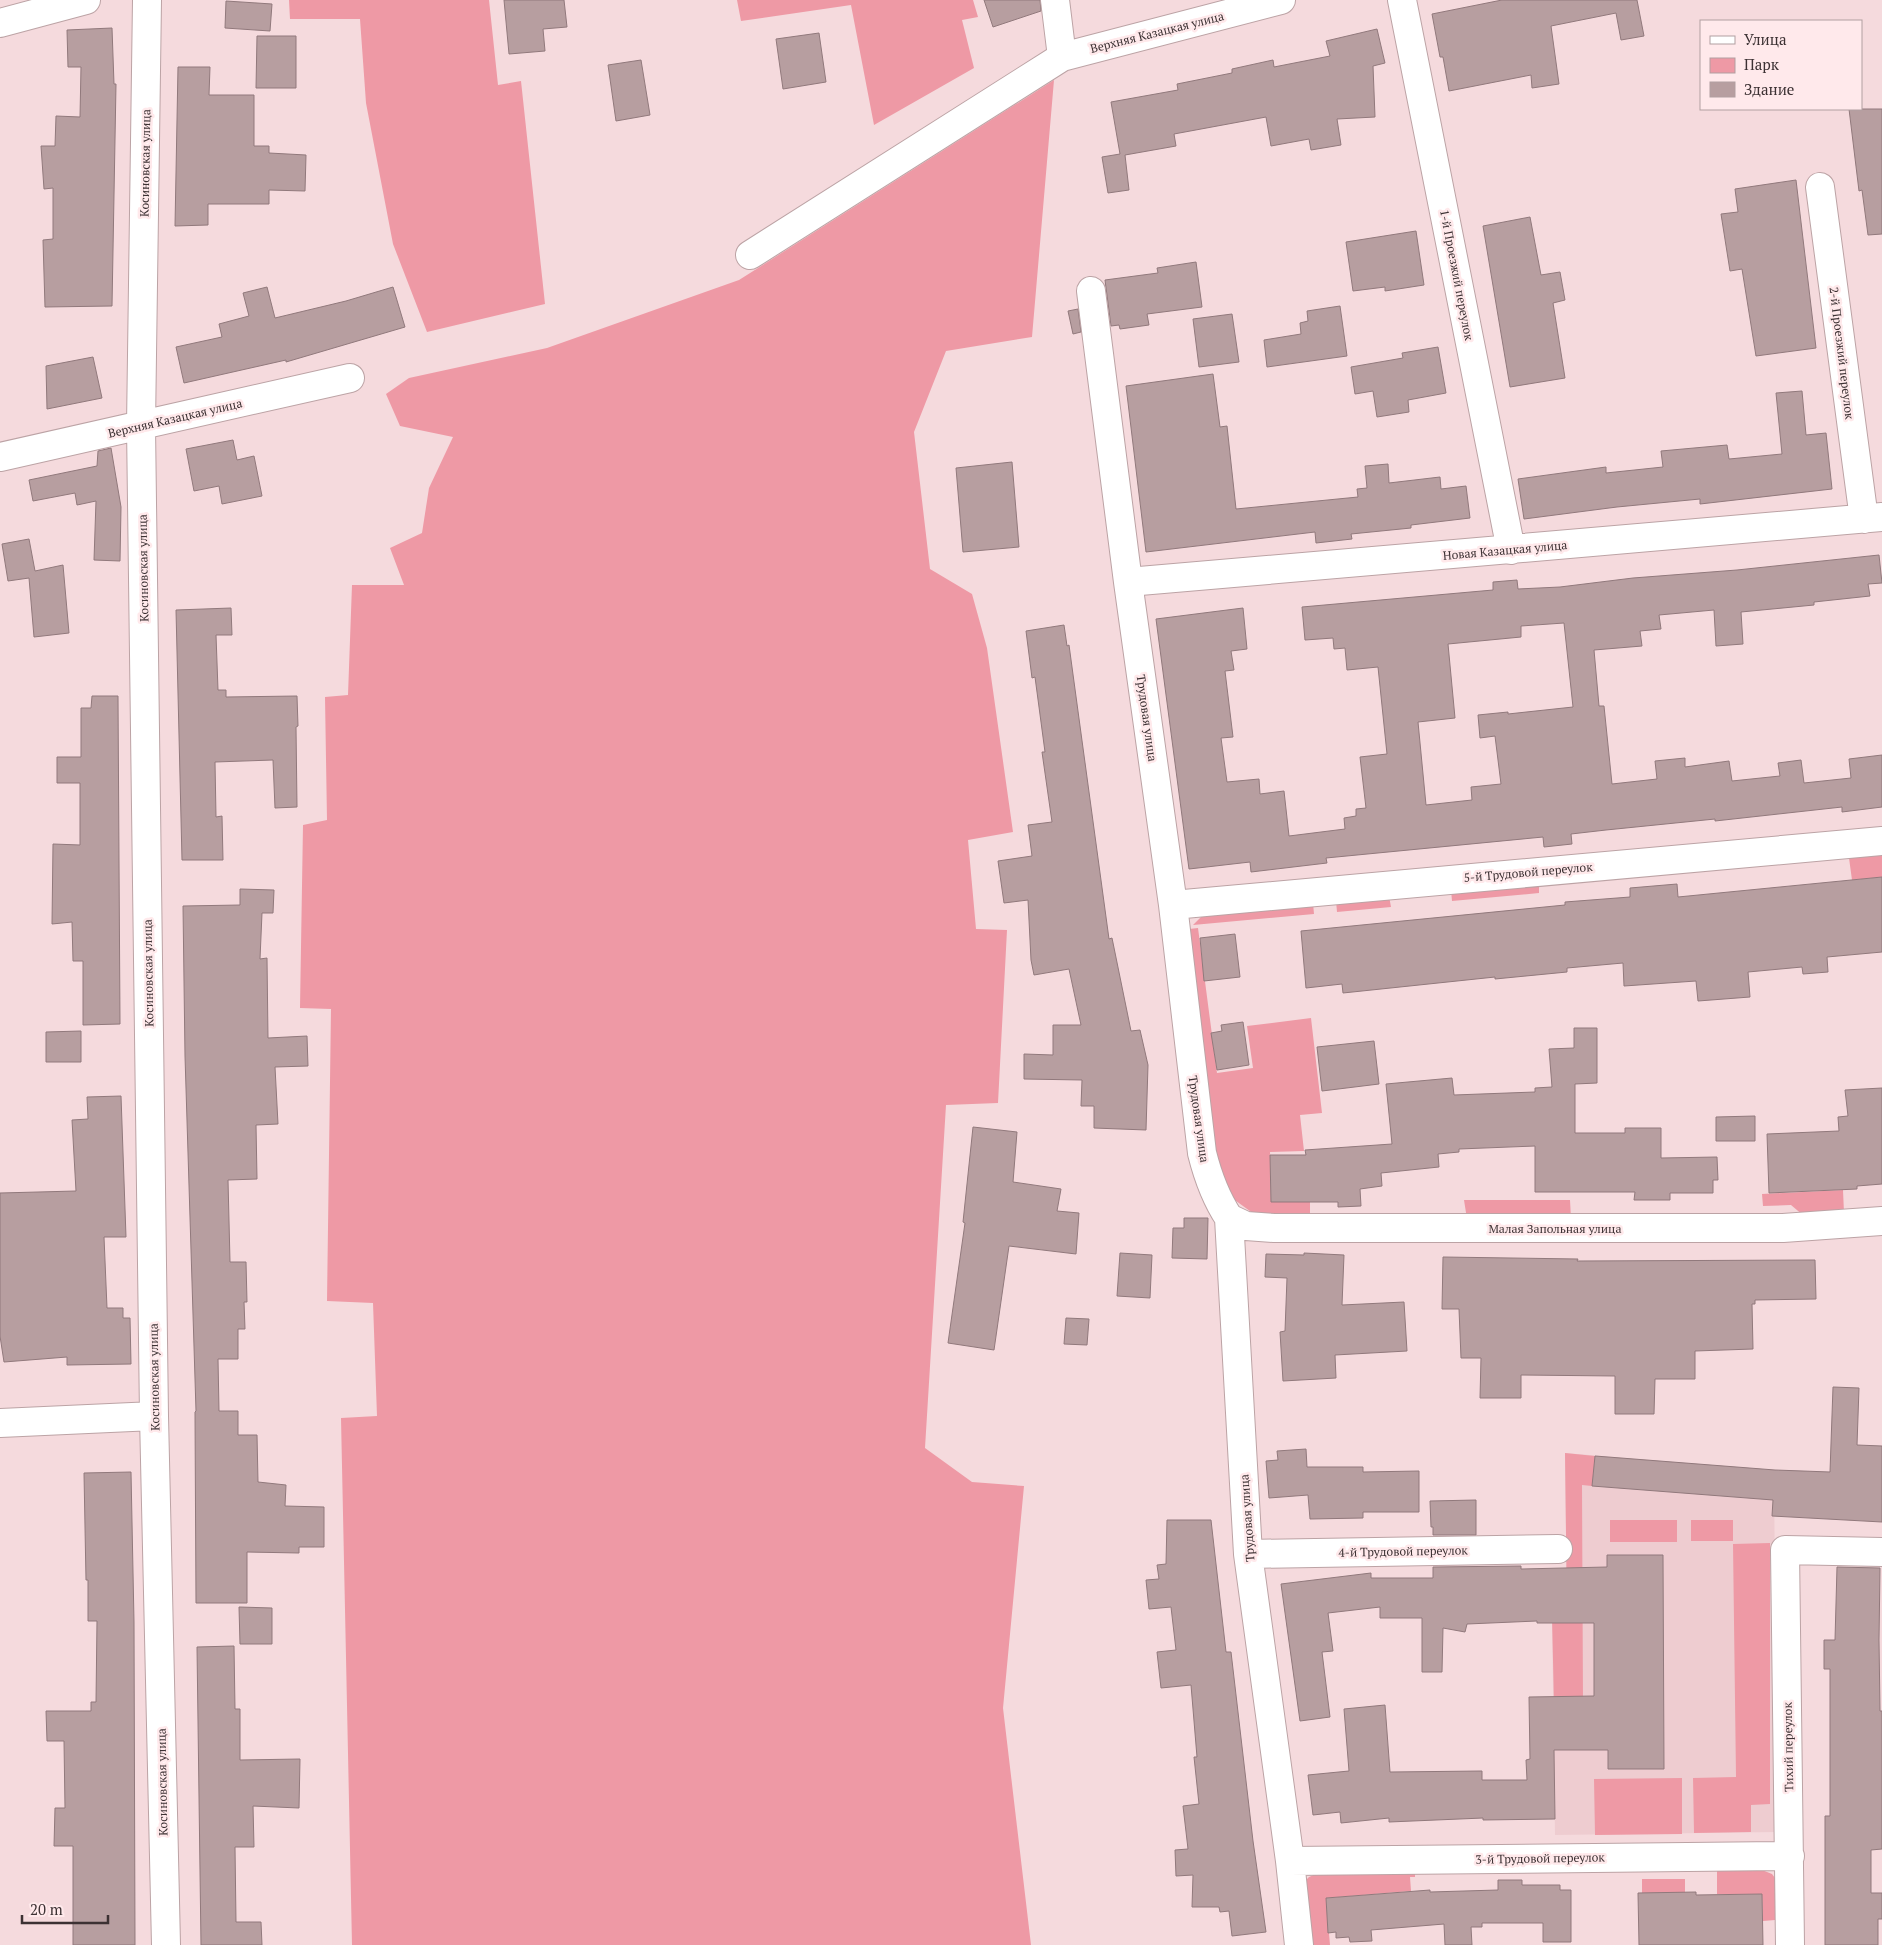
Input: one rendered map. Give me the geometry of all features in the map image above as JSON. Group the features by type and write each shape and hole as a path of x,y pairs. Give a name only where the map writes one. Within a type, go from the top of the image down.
{"street":[{"path":"0,23 86,0"},
{"name":"Косиновская улица","path":"148,0 141,426 154,1416 166,1945"},
{"path":"1055,0 1062,57"},
{"name":"Верхняя Казацкая улица","path":"750,256 1062,57 1281,0"},
{"name":"1-й Проезжий переулок","path":"1402,0 1511,550"},
{"name":"2-й Проезжий переулок","path":"1820,187 1873,518"},
{"name":"Трудовая улица","path":"1091,291 1128,582 1174,905 1202,1153 1209,1181 1218,1202 1229,1218 1248,1554 1290,1861 1299,1945"},
{"name":"Верхняя Казацкая улица","path":"0,457 350,378"},
{"name":"Новая Казацкая улица","path":"1128,582 1873,518"},
{"name":"5-й Трудовой переулок","path":"1174,905 1882,841"},
{"name":"Малая Запольная улица","path":"1229,1218 1246,1226 1274,1228 1784,1228 1882,1221"},
{"path":"0,1422 154,1416"},
{"name":"4-й Трудовой переулок","path":"1248,1554 1558,1549"},
{"name":"Тихий переулок","path":"1790,1945 1785,1550 1882,1552"},
{"name":"3-й Трудовой переулок","path":"1290,1861 1790,1856"}],"shaded area":[{"path":"1565,1453 1774,1470 1777,1832 1555,1835 1552,1616 1567,1616"}],"green space":[{"path":"289,0 489,0 498,85 521,81 545,304 427,332 393,244 366,103 360,19 290,19"},
{"path":"737,0 973,0 978,17 962,20 974,68 874,125 851,5 741,21"},
{"path":"1054,80 1032,337 946,351 914,432 930,569 972,594 987,648 1013,832 968,840 976,929 1007,930 998,1103 946,1105 925,1448 972,1482 1024,1486 1003,1708 1031,1945 352,1945 341,1418 377,1416 373,1303 327,1301 331,1009 300,1008 303,825 327,820 325,697 348,695 352,585 404,585 390,548 422,533 429,488 453,437 400,426 386,394 409,378 547,348 739,280"},
{"path":"1882,847 1882,877 1852,880 1849,858"},
{"path":"1539,882 1539,893 1452,901 1451,890"},
{"path":"1389,896 1391,907 1337,912 1336,901"},
{"path":"1313,903 1314,914 1193,925 1205,913"},
{"path":"1198,928 1217,1073 1253,1068 1247,1026 1311,1018 1322,1113 1300,1115 1304,1151 1270,1152 1271,1202 1310,1202 1310,1217 1254,1214 1232,1198 1215,1174 1189,929"},
{"path":"1843,1190 1844,1213 1804,1216 1791,1205 1763,1206 1762,1194"},
{"path":"1464,1200 1570,1200 1571,1219 1467,1219"},
{"path":"1565,1453 1595,1456 1592,1486 1582,1485 1583,1703 1554,1704 1552,1616 1567,1616"},
{"path":"1610,1520 1677,1520 1677,1542 1610,1542"},
{"path":"1691,1520 1733,1520 1733,1541 1691,1541"},
{"path":"1770,1543 1770,1804 1751,1805 1751,1832 1694,1833 1693,1778 1736,1777 1733,1544"},
{"path":"1682,1778 1682,1834 1595,1835 1594,1779"},
{"path":"1762,1870 1772,1874 1775,1878 1775,1920 1763,1921 1762,1894 1717,1894 1717,1871"},
{"path":"1415,1872 1415,1877 1410,1877 1411,1891 1326,1898 1330,1945 1307,1945 1304,1882 1309,1877 1316,1874"},
{"path":"1642,1879 1685,1879 1685,1893 1642,1893"}],"building":[{"path":"504,0 564,0 567,27 543,29 545,51 509,54"},
{"path":"984,0 1040,0 1041,11 993,27"},
{"path":"1502,0 1637,0 1644,36 1621,40 1616,13 1551,26 1559,84 1532,88 1531,75 1449,91 1432,14"},
{"path":"226,1 272,4 270,31 225,28"},
{"path":"112,28 114,84 116,84 112,306 45,307 43,240 53,239 53,188 44,189 41,146 55,146 56,116 80,117 81,67 68,67 67,30"},
{"path":"1377,29 1385,63 1373,66 1375,117 1337,119 1341,145 1311,150 1309,139 1271,146 1266,117 1174,134 1176,146 1125,155 1129,190 1108,193 1102,157 1120,154 1111,102 1178,90 1177,84 1232,73 1232,69 1273,60 1274,67 1330,56 1326,41"},
{"path":"819,33 826,82 783,89 776,39"},
{"path":"257,36 296,36 296,88 256,88"},
{"path":"641,60 650,115 616,121 608,65"},
{"path":"178,67 210,67 209,95 254,95 254,146 269,146 269,153 306,155 305,191 269,190 269,204 208,204 208,225 175,226"},
{"path":"1882,109 1882,234 1868,235 1862,190 1859,191 1849,110"},
{"path":"1796,180 1816,348 1756,356 1742,269 1730,271 1721,214 1738,212 1735,189"},
{"path":"1530,217 1541,275 1560,272 1565,300 1553,303 1565,378 1510,387 1483,226"},
{"path":"1416,231 1424,285 1385,291 1385,287 1353,291 1346,242"},
{"path":"1196,262 1202,307 1147,314 1149,325 1120,329 1119,325 1111,326 1105,280 1158,273 1157,268"},
{"path":"267,287 275,318 346,301 393,287 405,327 286,362 286,360 184,383 176,347 222,337 219,324 249,316 243,293"},
{"path":"1340,306 1347,356 1267,367 1264,340 1301,334 1300,323 1308,321 1307,311"},
{"path":"1078,309 1081,332 1073,334 1068,311"},
{"path":"1232,314 1239,362 1199,367 1193,319"},
{"path":"1438,347 1446,393 1408,400 1409,412 1377,417 1373,391 1355,394 1351,367 1403,358 1402,353"},
{"path":"93,357 102,398 47,409 46,366"},
{"path":"1213,374 1220,427 1227,426 1236,509 1358,497 1357,489 1367,488 1365,466 1388,464 1389,483 1440,477 1441,489 1466,486 1470,518 1411,525 1411,528 1351,534 1352,539 1316,543 1315,532 1146,552 1126,386"},
{"path":"1802,391 1806,435 1826,433 1832,489 1700,504 1700,499 1617,507 1524,519 1518,479 1606,467 1606,473 1663,467 1661,451 1727,445 1729,459 1782,454 1776,393"},
{"path":"233,440 237,460 254,456 262,496 222,504 219,486 194,491 186,449"},
{"path":"111,448 121,507 120,561 94,560 96,501 77,505 75,493 33,501 29,480 97,466 98,451"},
{"path":"1012,462 1019,547 963,552 956,468"},
{"path":"29,539 35,571 63,565 69,633 34,637 29,578 8,581 2,544"},
{"path":"1879,555 1882,583 1868,584 1870,596 1814,602 1814,605 1741,612 1743,644 1716,646 1714,610 1659,615 1661,629 1640,631 1642,646 1594,650 1599,706 1604,706 1612,784 1657,779 1655,761 1685,758 1685,767 1729,761 1732,781 1780,776 1778,763 1801,760 1804,783 1851,778 1849,759 1882,755 1882,807 1842,812 1842,807 1571,834 1572,844 1544,847 1543,837 1326,858 1327,863 1251,872 1250,862 1189,869 1156,619 1243,608 1247,649 1231,651 1234,670 1225,671 1233,737 1221,738 1227,782 1259,779 1260,794 1284,791 1289,836 1345,829 1344,818 1356,816 1356,809 1366,808 1360,757 1387,754 1378,667 1347,670 1345,648 1334,649 1333,638 1305,640 1302,607 1493,590 1493,582 1517,580 1518,589 1560,587 1633,578 1737,570","holes":["1564,623 1573,707 1508,714 1508,712 1478,715 1480,738 1495,736 1501,784 1471,787 1472,800 1426,805 1418,722 1455,718 1448,644 1521,637 1521,626"]},
{"path":"231,608 232,635 216,635 218,690 226,690 226,697 297,696 297,807 275,808 273,760 215,762 216,817 222,816 223,860 182,860 176,610"},
{"path":"1064,625 1067,646 1069,645 1109,939 1112,938 1131,1031 1140,1030 1148,1065 1146,1130 1094,1128 1094,1106 1081,1106 1082,1080 1024,1079 1024,1054 1053,1055 1053,1025 1081,1025 1069,969 1034,975 1031,960 1028,900 1004,903 998,861 1032,856 1028,825 1052,822 1042,752 1045,752 1035,677 1032,678 1026,631"},
{"path":"92,696 118,696 120,1024 83,1025 83,961 73,961 72,922 52,924 53,844 80,845 80,783 57,783 57,757 81,757 81,708 91,708"},
{"path":"1882,877 1882,952 1827,957 1828,972 1803,974 1802,967 1748,972 1750,997 1698,1001 1696,981 1624,986 1623,963 1567,968 1567,972 1495,979 1495,977 1343,993 1342,984 1306,988 1301,931 1565,905 1565,902 1630,897 1630,888 1677,884 1678,897"},
{"path":"240,889 274,890 273,913 262,913 260,959 267,958 268,1038 307,1036 308,1066 275,1067 278,1124 256,1125 257,1179 228,1180 230,1262 246,1262 247,1302 244,1302 245,1329 238,1329 238,1359 218,1359 219,1411 238,1411 238,1435 257,1435 258,1482 286,1485 285,1506 324,1507 324,1547 299,1547 299,1553 247,1552 247,1603 196,1603 196,1411 185,1056 183,906 240,905"},
{"path":"1235,934 1240,977 1204,981 1200,938"},
{"path":"1243,1022 1249,1065 1217,1070 1211,1033 1222,1031 1221,1025"},
{"path":"1574,1028 1597,1028 1597,1083 1575,1084 1575,1133 1625,1133 1625,1128 1661,1128 1661,1158 1717,1157 1718,1180 1713,1180 1713,1193 1670,1193 1670,1200 1634,1200 1635,1192 1535,1192 1535,1146 1459,1149 1459,1152 1438,1154 1439,1167 1381,1173 1382,1186 1360,1189 1361,1206 1338,1207 1338,1202 1271,1202 1270,1155 1306,1155 1305,1150 1392,1144 1386,1084 1452,1078 1454,1095 1535,1092 1535,1088 1552,1087 1549,1049 1574,1048"},
{"path":"81,1031 81,1062 46,1062 46,1032"},
{"path":"1374,1041 1379,1084 1322,1091 1317,1047"},
{"path":"1882,1088 1882,1184 1857,1186 1857,1189 1769,1193 1767,1134 1839,1131 1838,1117 1848,1116 1845,1090"},
{"path":"121,1096 126,1237 104,1237 107,1308 123,1308 123,1318 130,1318 131,1364 67,1365 67,1357 4,1362 0,1336 0,1193 76,1191 72,1120 88,1119 87,1097"},
{"path":"1755,1116 1755,1141 1716,1141 1716,1117"},
{"path":"973,1127 1017,1132 1013,1182 1061,1189 1057,1211 1079,1213 1076,1254 1009,1246 994,1350 948,1343 965,1223 963,1222"},
{"path":"1184,1218 1208,1218 1207,1259 1172,1258 1173,1228 1184,1228"},
{"path":"1120,1253 1152,1255 1150,1298 1117,1296"},
{"path":"1304,1253 1344,1255 1342,1305 1404,1302 1407,1351 1335,1355 1336,1378 1283,1381 1280,1332 1285,1331 1287,1278 1265,1277 1266,1254 1304,1255"},
{"path":"1443,1257 1578,1259 1577,1261 1815,1260 1816,1299 1755,1300 1755,1304 1752,1304 1753,1349 1695,1351 1695,1379 1655,1379 1654,1414 1615,1414 1615,1376 1521,1375 1521,1398 1480,1398 1481,1358 1461,1358 1459,1309 1442,1309"},
{"path":"1066,1318 1089,1319 1087,1345 1064,1344"},
{"path":"1833,1387 1859,1388 1857,1445 1882,1446 1882,1522 1772,1516 1773,1500 1592,1486 1595,1456 1775,1470 1830,1472"},
{"path":"1306,1449 1307,1467 1363,1467 1363,1472 1419,1471 1419,1512 1363,1512 1363,1518 1310,1519 1308,1495 1269,1498 1266,1461 1278,1460 1277,1451"},
{"path":"131,1472 134,1622 135,1945 73,1945 73,1846 54,1846 55,1808 65,1808 64,1741 47,1741 46,1711 91,1711 91,1702 96,1702 97,1621 88,1621 84,1473"},
{"path":"1476,1500 1476,1535 1433,1535 1430,1501"},
{"path":"1167,1520 1211,1520 1226,1652 1231,1652 1253,1841 1266,1932 1232,1936 1229,1911 1220,1912 1219,1907 1192,1907 1193,1875 1176,1876 1175,1850 1188,1849 1183,1806 1199,1804 1194,1757 1197,1757 1191,1685 1161,1688 1157,1652 1176,1650 1171,1607 1149,1609 1146,1580 1159,1579 1157,1565 1166,1564"},
{"path":"1607,1555 1663,1555 1664,1769 1608,1769 1608,1750 1554,1750 1555,1819 1483,1820 1483,1818 1389,1822 1389,1818 1341,1823 1340,1812 1313,1815 1308,1775 1349,1771 1344,1709 1385,1705 1390,1772 1482,1771 1482,1780 1527,1780 1526,1760 1530,1759 1529,1697 1594,1696 1594,1623 1537,1623 1537,1621 1467,1624 1465,1632 1443,1628 1442,1672 1422,1672 1422,1618 1380,1618 1380,1607 1328,1613 1333,1651 1322,1652 1330,1717 1300,1721 1281,1584 1371,1573 1371,1578 1433,1578 1433,1567 1521,1566 1521,1569 1607,1567"},
{"path":"1837,1567 1880,1568 1879,1640 1880,1711 1882,1711 1882,1849 1871,1850 1871,1893 1882,1893 1882,1919 1878,1919 1878,1945 1825,1945 1825,1816 1830,1816 1830,1669 1824,1669 1824,1640 1835,1640"},
{"path":"239,1607 272,1608 272,1644 240,1644"},
{"path":"234,1646 235,1709 240,1709 240,1760 300,1759 299,1808 253,1806 254,1847 235,1847 236,1922 261,1922 262,1945 201,1945 197,1647"},
{"path":"1498,1880 1522,1880 1522,1885 1560,1885 1560,1890 1571,1890 1571,1942 1543,1942 1543,1923 1482,1923 1482,1927 1471,1927 1472,1945 1445,1945 1444,1924 1371,1930 1372,1941 1350,1942 1349,1937 1336,1938 1336,1932 1328,1933 1326,1898 1430,1890 1430,1892 1498,1890"},
{"path":"1696,1892 1696,1895 1762,1894 1763,1945 1639,1945 1638,1893"}]}
